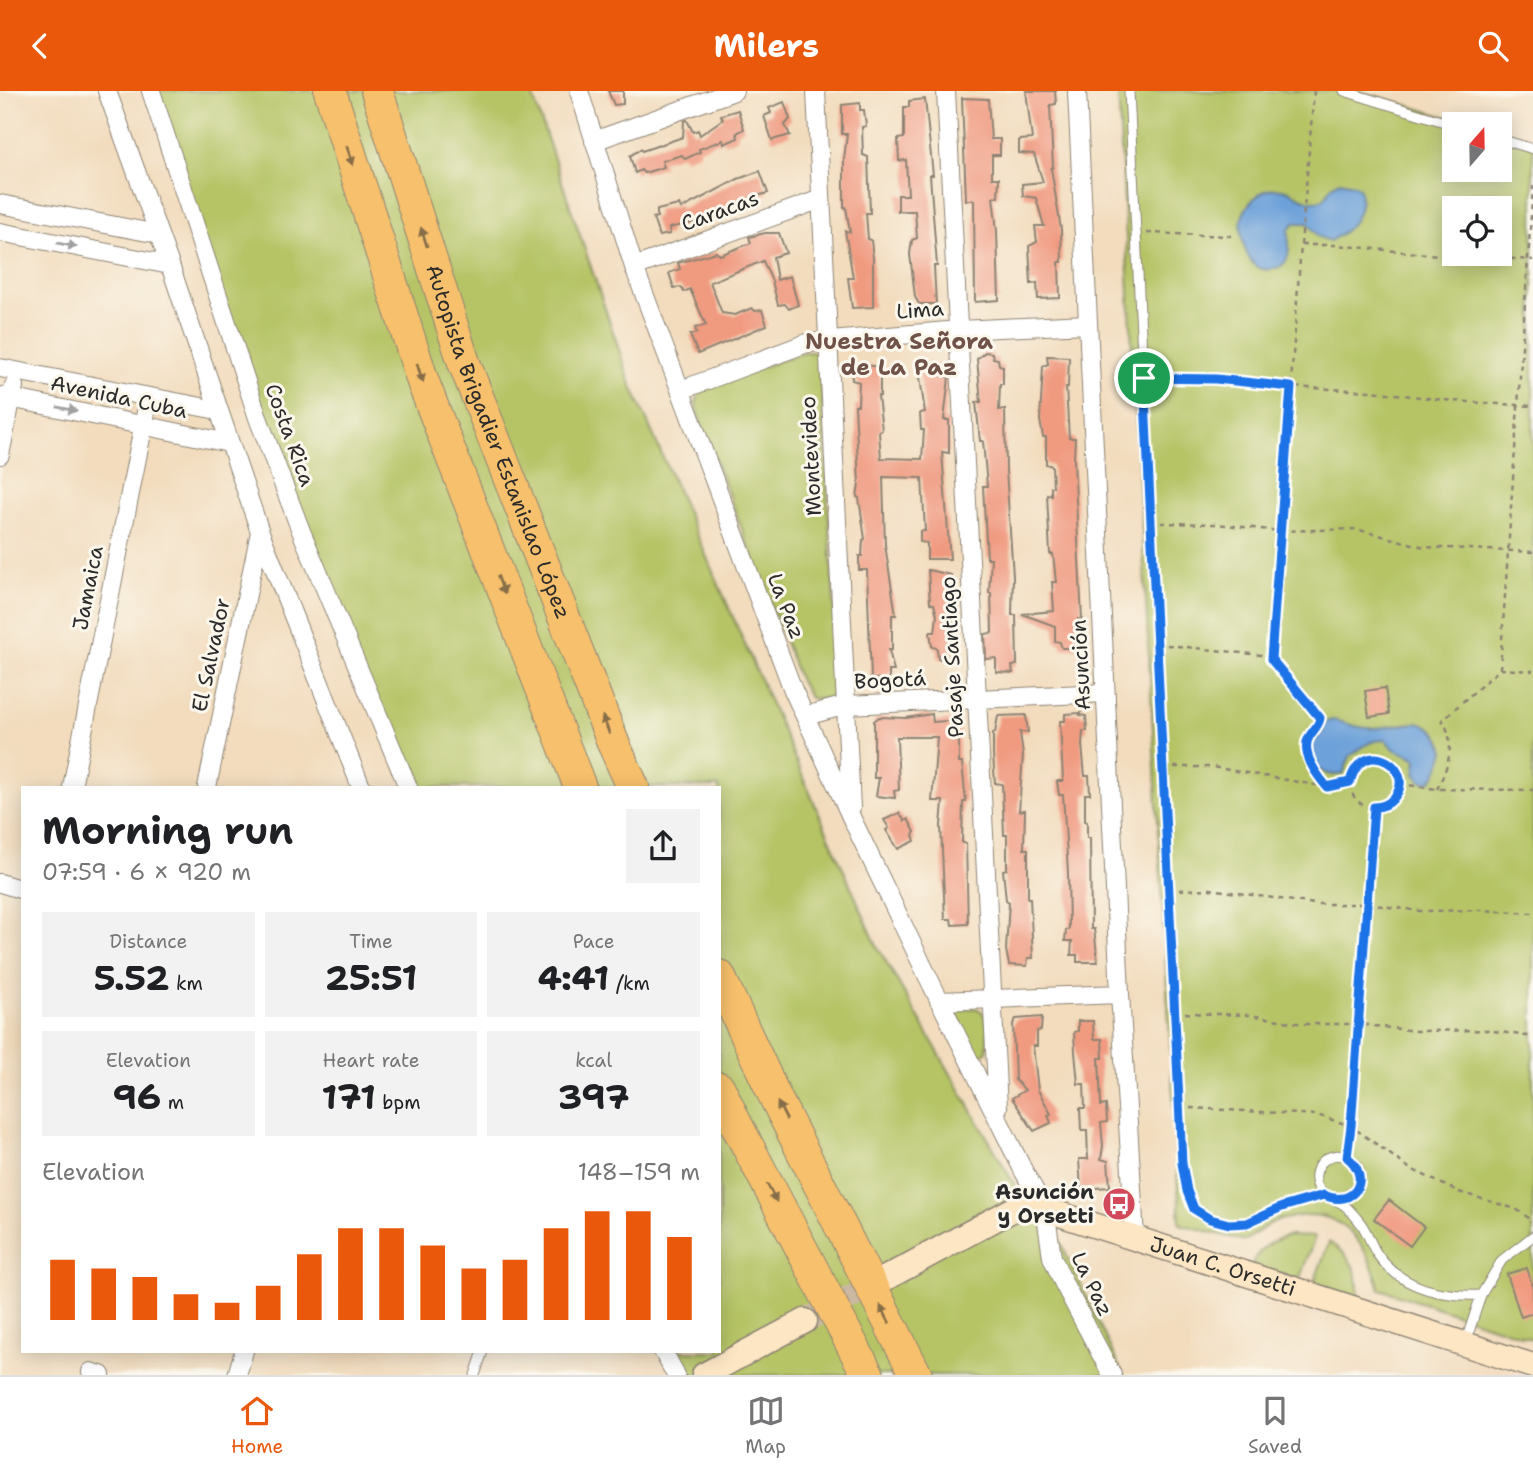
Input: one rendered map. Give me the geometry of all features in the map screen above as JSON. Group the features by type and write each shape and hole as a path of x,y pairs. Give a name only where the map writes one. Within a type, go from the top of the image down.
{"highway":[{"path":"330,91 423,382 580,786"},
{"name":"Autopista Brigadier Estanislao López","path":"377,91 463,360 614,745 634,786"},
{"path":"721,980 776,1099 916,1375"},
{"path":"721,1092 868,1375"}],"street":[{"path":"107,91 170,265 260,532 360,786"},
{"name":"Costa Rica","path":"151,91 258,418 301,531 408,786"},
{"name":"La Paz","path":"579,91 634,267 793,689 939,1001 999,1117"},
{"path":"594,141 734,91"},
{"name":"Montevideo","path":"816,91 852,819"},
{"name":"Pasaje Santiago","path":"946,91 999,1117 1023,1170 1045,1209"},
{"name":"Asunción","path":"1076,91 1120,994 1135,1237"},
{"name":"Caracas","path":"634,267 821,199"},
{"path":"0,204 158,234"},
{"path":"0,232 170,265"},
{"name":"Lima","path":"681,390 807,342 959,330 1087,324"},
{"path":"0,455 8,369"},
{"name":"Avenida Cuba","path":"8,369 217,410"},
{"name":"Avenida Cuba","path":"6,397 229,443"},
{"name":"Jamaica","path":"72,786 149,397"},
{"name":"El Salvador","path":"207,786 260,532"},
{"name":"Bogotá","path":"805,716 847,705 1105,692"},
{"path":"0,883 21,889"},
{"path":"939,1001 1120,994"},
{"name":"Juan C. Orsetti","path":"884,1279 1025,1203 1533,1366"},
{"name":"La Paz","path":"1045,1209 1052,1257 1112,1375"},
{"path":"704,1375 805,1321"},
{"path":"237,1375 243,1353"},
{"path":"664,1353 676,1375"}],"lane":[{"path":"1129,91 1182,1163 1187,1191 1194,1209 1210,1219 1229,1224 1247,1223 1282,1207 1324,1195"},
{"path":"1344,91 1442,121"},
{"path":"1512,143 1533,149"},
{"path":"1334,1199 1345,1199 1354,1193 1359,1184 1360,1173 1347,1157 1336,1155 1326,1158 1319,1166 1316,1176 1318,1186 1324,1195 1344,1205 1360,1222 1377,1254 1398,1277 1427,1290 1462,1296 1481,1294"},
{"path":"1465,1344 1481,1294 1502,1259 1533,1236"},
{"path":"475,1375 482,1353"}],"path":[{"path":"1271,659 1314,91"},
{"path":"1437,789 1446,770 1451,746 1448,729 1442,720 1500,669 1533,186"},
{"path":"1137,233 1231,236"},
{"path":"1301,245 1336,245 1437,255 1533,260"},
{"path":"1144,378 1216,379 1533,406"},
{"path":"1151,523 1216,524 1280,531 1356,529 1424,547 1533,552"},
{"path":"1157,644 1261,655 1271,659 1320,718 1307,741 1307,752 1318,776 1327,787"},
{"path":"1500,669 1533,671"},
{"path":"1371,758 1392,764 1398,772 1401,784 1398,794 1390,803 1374,807 1359,801 1350,782 1353,771 1371,758"},
{"path":"1163,767 1212,767 1327,787 1350,782"},
{"path":"1401,784 1437,789 1533,790"},
{"path":"1347,1157 1374,807"},
{"path":"1169,890 1210,890 1315,904 1367,904 1420,911 1533,913"},
{"path":"1175,1013 1249,1015 1303,1024 1358,1024 1416,1031 1488,1030 1533,1037"},
{"path":"1180,1108 1317,1115 1351,1126 1409,1168 1459,1192 1516,1209 1533,1221"}],"green space":[{"path":"151,91 531,91 630,382 876,944 1025,1203 1045,1209 1123,1375 676,1375 664,1353 721,1353 721,786 408,786 301,531"},
{"path":"1118,91 1360,91 1442,116 1442,182 1512,182 1512,137 1533,143 1533,1339 1380,1289 1369,1258 1361,1245 1352,1233 1327,1218 1312,1215 1278,1220 1245,1241 1180,1224"},
{"path":"803,352 813,352 820,359 838,676 836,691 827,700 810,698 800,681 696,407 701,392 708,387"},
{"path":"976,1008 987,1021 987,1051 982,1055 977,1055 973,1050 956,1015 960,1010"},
{"path":"1288,1236 1315,1237 1299,1280 1252,1265 1266,1246"},
{"path":"1329,1242 1344,1254 1353,1266 1359,1300 1313,1285"}],"water":[{"path":"1340,181 1354,184 1360,189 1360,206 1350,226 1330,241 1319,237 1308,223 1294,223 1289,229 1289,253 1283,264 1265,269 1252,262 1245,249 1241,227 1243,215 1255,198 1266,191 1279,189 1307,200 1321,200 1332,186"},
{"path":"1333,720 1366,728 1413,723 1432,728 1445,751 1436,775 1430,782 1421,781 1415,774 1417,760 1398,751 1386,740 1369,743 1350,756 1343,774 1323,772 1316,763 1312,743 1323,731 1325,722"}],"building":[{"path":"608,91 623,91 623,104 614,105"},
{"path":"1026,91 1055,91 1056,104 1050,105 1051,168 1061,229 1060,298 1038,299 1037,283 1031,284 1029,246 1037,242 1035,226 1044,226 1036,198 1023,196 1022,184 1043,182 1034,154 1019,153 1019,140 1032,139"},
{"path":"962,98 988,99 991,139 1000,139 1000,155 992,155 992,178 999,178 998,197 993,197 999,300 975,302 974,200 966,200"},
{"path":"925,99 933,175 930,175 937,266 934,266 936,304 919,304 915,297 910,254 912,240 917,238 915,211 898,211 898,195 908,195 906,160 899,161 898,139 904,138 904,107 909,107 909,101"},
{"path":"784,102 790,119 785,125 790,135 772,140 764,116 771,113 769,108"},
{"path":"860,103 860,110 864,110 866,126 862,127 863,155 868,157 870,213 866,213 873,258 873,307 852,308 848,278 853,278 845,231 850,232 844,207 847,134 842,134 842,105"},
{"path":"738,110 744,129 737,133 738,138 724,144 723,140 699,149 700,152 685,159 682,155 662,161 664,167 635,173 630,156 641,149 642,151 683,137 684,121 687,120 693,132 698,130 700,135 723,119 721,115"},
{"path":"760,171 768,193 750,198 750,202 728,210 716,218 669,228 670,234 659,236 653,218 657,217 657,210 679,205 681,209 738,179"},
{"path":"779,233 786,253 773,257 777,280 790,276 798,305 789,309 785,304 778,305 763,261 710,282 722,313 735,315 752,308 755,311 762,310 767,325 698,354 690,335 697,333 695,328 706,325 690,289 684,292 681,287 674,288 669,273 680,269 678,263 716,252 720,255 751,243 749,237"},
{"path":"985,352 992,353 993,358 998,359 999,365 1003,366 999,410 1005,409 1013,576 1012,615 1016,615 1017,665 1012,666 1013,673 996,672 996,658 986,659 985,634 992,633 989,593 991,558 987,558 983,486 987,486 976,402 981,402 977,359"},
{"path":"1047,356 1069,357 1066,387 1069,438 1075,438 1082,620 1078,619 1079,648 1062,648 1060,642 1055,641 1055,626 1022,614 1054,611 1052,582 1056,582 1053,554 1050,554 1047,494 1051,495 1053,487 1052,466 1046,464 1046,437 1043,437 1040,420 1043,366 1048,364"},
{"path":"925,362 941,365 942,376 949,377 944,420 949,420 949,453 942,452 950,559 927,559 927,543 920,542 920,531 925,531 922,478 883,477 885,545 896,615 892,615 892,650 889,650 894,671 889,671 889,679 871,679 867,570 859,570 859,556 862,556 865,539 857,497 859,484 855,405 858,405 859,382 852,380 851,369 858,364 880,367 878,396 882,430 879,432 881,458 922,459 924,430 921,430 920,413 925,412 919,371 924,372"},
{"path":"928,570 951,575 956,658 938,659 937,648 932,647 930,632 935,632 937,615 934,604 930,603"},
{"path":"1385,688 1389,714 1369,717 1365,691"},
{"path":"1081,713 1080,715 1086,716 1087,731 1083,731 1082,745 1090,794 1085,794 1085,821 1087,838 1090,838 1091,929 1094,929 1098,962 1077,962 1077,955 1071,955 1072,941 1065,941 1066,930 1069,929 1068,872 1063,795 1059,795 1057,781 1063,781 1060,721 1065,721 1065,714"},
{"path":"932,714 933,722 959,720 959,763 962,763 966,802 963,802 962,843 966,843 968,924 952,925 951,919 945,919 941,826 943,801 932,801 937,737 897,737 899,790 894,791 895,798 876,796 879,778 874,778 874,721 879,717 906,718"},
{"path":"1026,715 1028,732 1020,732 1023,755 1019,811 1025,810 1024,849 1028,849 1028,898 1033,958 1028,958 1027,966 1009,965 1006,950 1009,902 1006,900 1003,870 1007,869 1007,835 1004,835 1002,784 995,783 993,755 993,733 998,716"},
{"path":"899,813 905,821 908,819 915,832 915,841 898,849 886,830 889,828 884,820"},
{"path":"1042,1017 1041,1030 1037,1031 1037,1046 1033,1046 1038,1090 1051,1114 1048,1115 1051,1123 1034,1131 1012,1098 1025,1090 1015,1080 1013,1024 1016,1019"},
{"path":"1078,1021 1093,1021 1094,1039 1102,1039 1103,1058 1099,1058 1101,1106 1106,1105 1107,1122 1101,1123 1101,1159 1108,1161 1110,1187 1081,1189 1079,1159 1088,1159 1087,1130 1081,1130 1080,1108 1085,1108 1084,1084 1078,1084 1075,1052 1074,1032 1078,1031"},
{"path":"1389,1200 1424,1227 1410,1246 1374,1219"},
{"path":"1527,1268 1533,1288 1533,1313 1521,1317 1507,1274"}],"tunnel":[{"path":"805,1321 884,1279"}],"place":[{"name":"Asunción y Orsetti","path":"1119,1204"}],"district":[{"name":"Nuestra Señora de La Paz","path":"899,354"}],"route":[{"path":"1144,378 1216,379 1291,387 1271,659 1320,718 1307,741 1307,752 1318,776 1327,787 1350,782 1353,771 1371,758 1392,764 1398,772 1401,784 1398,794 1390,803 1374,807 1350,1146 1347,1157 1360,1173 1359,1184 1354,1193 1345,1199 1324,1195 1282,1207 1247,1223 1229,1224 1210,1219 1194,1209 1187,1191 1182,1163 1144,378"}]}
